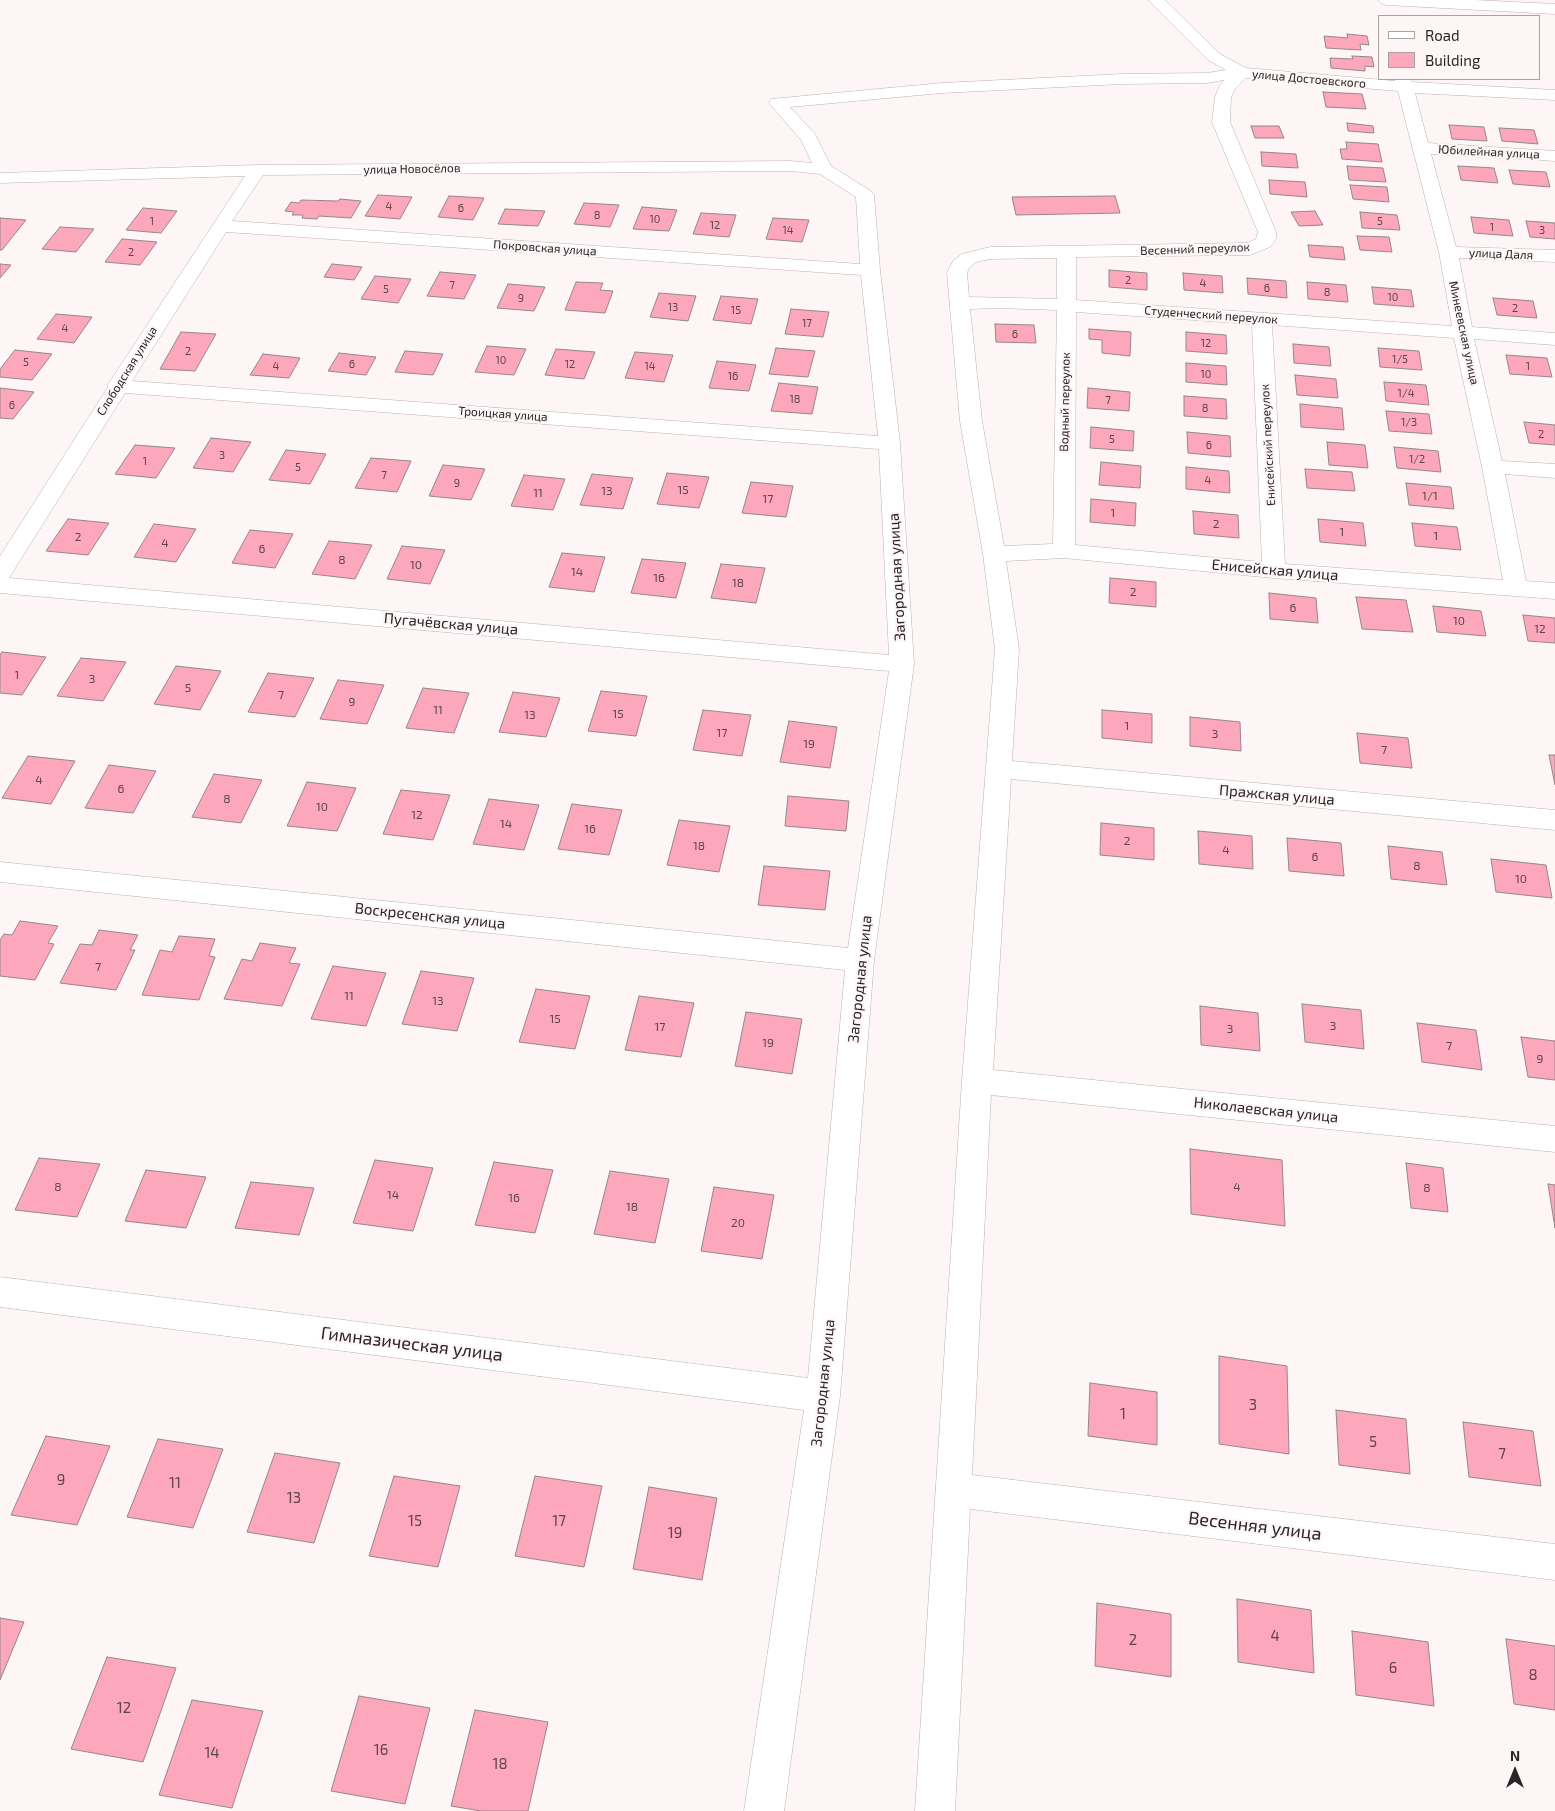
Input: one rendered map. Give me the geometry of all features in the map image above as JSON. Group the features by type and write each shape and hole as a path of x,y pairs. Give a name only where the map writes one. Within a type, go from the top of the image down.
{"street":[{"path":"1156,0 1214,57 1242,73"},
{"path":"1390,15 1386,0 1555,9"},
{"path":"824,169 809,138 777,103 942,88 1122,79 1207,78 1242,73"},
{"name":"улица Достоевского","path":"1242,73 1404,83 1555,96"},
{"name":"Весенний переулок","path":"960,303 957,273 960,265 969,258 990,253 1250,249 1263,243 1267,238 1267,232 1221,122 1223,97 1227,87 1242,73"},
{"name":"Минеевская улица","path":"1404,83 1448,252 1516,588"},
{"name":"Юбилейная улица","path":"1422,148 1555,156"},
{"name":"улица Новосёлов","path":"0,178 258,170 791,166 824,169"},
{"name":"Загородная улица","path":"764,1811 824,1396 860,960 902,664 889,443 870,270 865,195 824,169"},
{"name":"Слободская улица","path":"0,574 220,226 258,170"},
{"name":"Покровская улица","path":"220,226 870,270"},
{"name":"Водный переулок","path":"1064,551 1067,252"},
{"name":"улица Даля","path":"1448,252 1555,256"},
{"name":"Студенческий переулок","path":"960,303 998,302 1066,305 1555,339"},
{"path":"935,1811 977,1081 1007,649 994,554 972,421 960,303"},
{"name":"Енисейский переулок","path":"1262,319 1274,571"},
{"name":"Троицкая улица","path":"118,386 889,443"},
{"path":"1493,467 1555,471"},
{"name":"Енисейская улица","path":"994,554 1064,551 1274,571 1555,591"},
{"name":"Пугачёвская улица","path":"0,585 902,664"},
{"name":"Пражская улица","path":"998,769 1555,820"},
{"name":"Воскресенская улица","path":"0,872 860,960"},
{"name":"Николаевская улица","path":"977,1081 1555,1139"},
{"name":"Гимназическая улица","path":"0,1292 824,1396"},
{"name":"Весенняя улица","path":"954,1490 1555,1562"}],"building":[{"path":"1347,34 1367,36 1369,45 1360,44 1361,50 1326,48 1324,36 1348,38"},
{"path":"1352,56 1372,57 1374,67 1365,66 1365,71 1331,68 1330,58 1353,59"},
{"path":"1323,92 1362,94 1366,109 1326,107"},
{"path":"1347,123 1373,126 1374,133 1348,131"},
{"path":"1449,125 1484,127 1487,141 1452,139"},
{"path":"1251,126 1279,126 1284,138 1255,138"},
{"path":"1499,128 1534,130 1538,144 1502,141"},
{"path":"1346,142 1378,144 1382,162 1342,159 1340,149 1347,149"},
{"path":"1261,152 1296,154 1298,168 1262,166"},
{"path":"1347,166 1383,168 1386,182 1349,180"},
{"path":"1458,166 1494,168 1498,183 1461,180"},
{"path":"1509,170 1546,172 1550,187 1513,184"},
{"path":"1269,180 1305,182 1307,197 1270,194"},
{"path":"1350,185 1387,187 1389,202 1353,199"},
{"path":"378,195 412,197 400,219 365,216"},
{"path":"449,196 484,198 473,220 438,217"},
{"path":"1115,196 1120,213 1016,215 1012,197"},
{"path":"340,199 361,201 351,218 319,216 317,219 302,218 303,215 292,215 294,212 285,211 291,202 299,203 301,200 338,201"},
{"path":"584,203 619,205 610,227 574,224"},
{"path":"642,207 677,210 669,231 633,229"},
{"path":"143,208 177,211 161,233 126,230"},
{"path":"505,209 545,211 538,226 498,224"},
{"path":"1315,211 1323,225 1299,226 1291,212"},
{"path":"1360,212 1397,215 1400,230 1362,228"},
{"path":"701,213 736,215 729,237 693,234"},
{"path":"1471,217 1509,220 1513,236 1474,233"},
{"path":"0,218 26,220 2,250 0,250"},
{"path":"773,218 809,220 802,242 766,239"},
{"path":"1526,221 1555,223 1555,239 1530,237"},
{"path":"60,227 94,229 76,252 42,249"},
{"path":"1357,236 1389,237 1392,252 1360,250"},
{"path":"122,239 157,242 140,265 105,262"},
{"path":"1308,245 1343,247 1345,260 1310,257"},
{"path":"0,264 11,265 0,278"},
{"path":"332,264 362,267 354,280 324,277"},
{"path":"1109,270 1147,273 1147,290 1109,287"},
{"path":"440,272 476,275 464,299 427,296"},
{"path":"1183,273 1222,276 1223,293 1184,290"},
{"path":"375,276 411,279 398,303 361,299"},
{"path":"1247,278 1286,281 1287,298 1248,294"},
{"path":"576,282 603,283 600,290 613,291 605,313 565,310"},
{"path":"1307,282 1346,285 1348,302 1308,299"},
{"path":"508,284 545,287 534,311 497,308"},
{"path":"1372,287 1411,290 1414,307 1374,304"},
{"path":"659,293 696,296 688,321 650,317"},
{"path":"721,296 758,299 751,324 713,320"},
{"path":"1493,298 1533,301 1537,318 1497,315"},
{"path":"791,309 829,312 823,337 785,334"},
{"path":"56,314 92,317 74,343 37,339"},
{"path":"995,324 1034,325 1036,343 996,342"},
{"path":"1089,329 1131,332 1130,356 1102,353 1102,340 1089,339"},
{"path":"181,332 216,334 195,371 160,369"},
{"path":"1186,332 1226,335 1227,354 1186,351"},
{"path":"1293,344 1329,347 1331,366 1294,363"},
{"path":"487,346 526,349 514,375 475,372"},
{"path":"776,348 815,351 808,377 769,374"},
{"path":"1378,348 1419,351 1422,370 1380,367"},
{"path":"556,349 595,352 584,379 545,375"},
{"path":"15,350 52,354 32,380 0,377 0,369"},
{"path":"405,351 443,354 433,375 395,372"},
{"path":"635,352 673,355 664,382 625,378"},
{"path":"339,353 376,357 366,375 328,371"},
{"path":"263,354 300,358 289,378 250,375"},
{"path":"1506,355 1547,358 1552,377 1510,374"},
{"path":"717,361 756,365 749,391 709,388"},
{"path":"1186,363 1226,366 1227,385 1186,382"},
{"path":"1295,375 1336,379 1338,398 1297,395"},
{"path":"1384,382 1426,385 1429,405 1386,401"},
{"path":"779,383 818,387 812,414 771,411"},
{"path":"0,388 34,392 13,419 0,418"},
{"path":"1088,388 1130,392 1129,411 1087,408"},
{"path":"1184,396 1226,399 1227,419 1184,416"},
{"path":"1300,404 1342,408 1344,430 1301,427"},
{"path":"1386,411 1429,414 1432,434 1389,431"},
{"path":"1524,422 1555,425 1555,445 1529,443"},
{"path":"1091,427 1134,431 1133,451 1090,448"},
{"path":"1187,432 1230,436 1231,457 1188,453"},
{"path":"211,438 251,442 233,472 193,468"},
{"path":"1327,442 1365,445 1368,468 1329,465"},
{"path":"135,445 175,448 156,478 115,474"},
{"path":"1394,447 1438,451 1441,472 1397,468"},
{"path":"286,450 326,454 310,484 269,480"},
{"path":"371,458 411,461 397,492 355,488"},
{"path":"1101,462 1141,466 1140,488 1099,485"},
{"path":"443,465 485,469 471,500 429,496"},
{"path":"1186,467 1229,471 1230,493 1186,489"},
{"path":"1305,469 1352,472 1355,491 1307,488"},
{"path":"667,473 709,477 699,508 657,504"},
{"path":"592,474 633,478 623,509 580,505"},
{"path":"524,475 565,479 553,510 511,506"},
{"path":"751,482 793,486 786,517 742,513"},
{"path":"1406,483 1451,487 1454,509 1409,505"},
{"path":"1091,499 1136,503 1135,526 1090,522"},
{"path":"1193,511 1238,515 1239,538 1194,534"},
{"path":"68,519 109,523 88,555 46,551"},
{"path":"1318,519 1363,523 1366,546 1320,542"},
{"path":"1412,523 1457,527 1461,550 1415,546"},
{"path":"154,524 196,529 176,562 134,557"},
{"path":"250,530 293,534 275,568 232,563"},
{"path":"329,541 372,545 355,579 312,574"},
{"path":"402,546 445,550 430,584 387,579"},
{"path":"562,553 605,557 594,592 549,587"},
{"path":"642,559 686,563 676,598 631,593"},
{"path":"721,564 765,568 756,603 711,598"},
{"path":"1110,578 1156,582 1156,607 1109,603"},
{"path":"1269,593 1316,598 1318,623 1270,619"},
{"path":"1356,597 1406,600 1413,632 1362,629"},
{"path":"1433,606 1481,611 1486,636 1437,632"},
{"path":"1523,615 1555,618 1555,643 1528,641"},
{"path":"2,652 46,657 22,695 0,693 0,655"},
{"path":"81,658 126,662 103,701 57,696"},
{"path":"176,666 221,671 200,710 154,704"},
{"path":"268,673 314,678 295,717 248,712"},
{"path":"338,680 384,685 367,724 320,719"},
{"path":"423,688 469,693 454,733 406,728"},
{"path":"601,691 647,696 636,736 588,731"},
{"path":"513,692 560,698 546,737 499,732"},
{"path":"703,710 751,715 742,756 693,750"},
{"path":"1102,710 1152,714 1152,743 1102,738"},
{"path":"1190,717 1240,722 1241,751 1190,746"},
{"path":"789,721 837,727 830,768 780,762"},
{"path":"1357,733 1408,738 1412,768 1360,763"},
{"path":"1549,755 1555,755 1555,785"},
{"path":"28,756 75,761 51,804 2,798"},
{"path":"109,765 156,771 133,813 85,808"},
{"path":"214,774 262,780 241,823 192,817"},
{"path":"307,782 356,788 337,831 287,826"},
{"path":"401,790 450,795 433,840 383,834"},
{"path":"788,796 849,801 846,831 785,826"},
{"path":"489,799 539,805 524,850 473,844"},
{"path":"572,804 622,810 609,855 558,849"},
{"path":"679,820 730,826 719,872 667,865"},
{"path":"1101,823 1154,828 1154,860 1100,855"},
{"path":"1198,831 1252,836 1253,869 1199,864"},
{"path":"1287,838 1341,843 1344,876 1289,871"},
{"path":"1388,846 1442,852 1447,885 1391,879"},
{"path":"1491,859 1546,865 1552,898 1496,892"},
{"path":"764,866 830,871 825,910 758,905"},
{"path":"20,921 58,926 48,943 54,944 35,980 0,976 0,940 4,934 12,935"},
{"path":"99,930 138,935 130,950 135,950 116,990 60,983 80,944 92,945"},
{"path":"179,936 215,939 209,956 215,957 199,1000 142,995 160,950 172,952"},
{"path":"260,943 296,948 289,963 300,964 282,1006 224,999 242,959 252,961"},
{"path":"333,966 386,973 366,1026 311,1019"},
{"path":"421,971 474,978 457,1031 402,1024"},
{"path":"536,989 590,996 575,1049 519,1042"},
{"path":"639,996 694,1003 681,1057 625,1050"},
{"path":"1302,1004 1361,1010 1364,1049 1305,1042"},
{"path":"1200,1006 1258,1013 1260,1051 1201,1045"},
{"path":"746,1012 802,1019 792,1074 735,1066"},
{"path":"1417,1023 1476,1030 1482,1070 1422,1062"},
{"path":"1521,1037 1555,1041 1555,1080 1528,1077"},
{"path":"1190,1149 1282,1160 1285,1226 1191,1214"},
{"path":"39,1158 100,1164 77,1217 15,1210"},
{"path":"375,1160 433,1168 413,1231 353,1223"},
{"path":"494,1162 553,1170 535,1233 475,1225"},
{"path":"1406,1163 1443,1168 1448,1212 1411,1208"},
{"path":"146,1170 206,1177 186,1228 125,1221"},
{"path":"610,1171 669,1179 655,1243 594,1234"},
{"path":"251,1182 314,1188 299,1235 235,1228"},
{"path":"1548,1184 1555,1185 1555,1228"},
{"path":"714,1187 774,1195 762,1259 701,1251"},
{"path":"1219,1356 1287,1366 1289,1454 1219,1444"},
{"path":"1090,1383 1157,1392 1157,1445 1088,1436"},
{"path":"1336,1410 1406,1419 1410,1474 1339,1465"},
{"path":"1463,1422 1533,1431 1541,1486 1469,1477"},
{"path":"46,1436 110,1446 77,1525 11,1515"},
{"path":"158,1439 223,1449 193,1528 127,1517"},
{"path":"275,1453 340,1463 314,1543 247,1532"},
{"path":"394,1476 460,1486 438,1567 369,1556"},
{"path":"535,1476 602,1486 584,1567 515,1556"},
{"path":"649,1487 717,1498 702,1580 633,1569"},
{"path":"1237,1599 1311,1610 1314,1673 1238,1662"},
{"path":"1097,1603 1171,1614 1171,1677 1095,1666"},
{"path":"0,1618 24,1622 0,1680"},
{"path":"1352,1631 1428,1642 1434,1706 1356,1695"},
{"path":"1506,1639 1555,1646 1555,1710 1514,1704"},
{"path":"107,1657 176,1668 143,1762 71,1749"},
{"path":"359,1696 430,1708 405,1804 331,1791"},
{"path":"192,1700 263,1711 232,1808 159,1795"},
{"path":"475,1710 548,1722 528,1811 481,1811 451,1806"}]}
